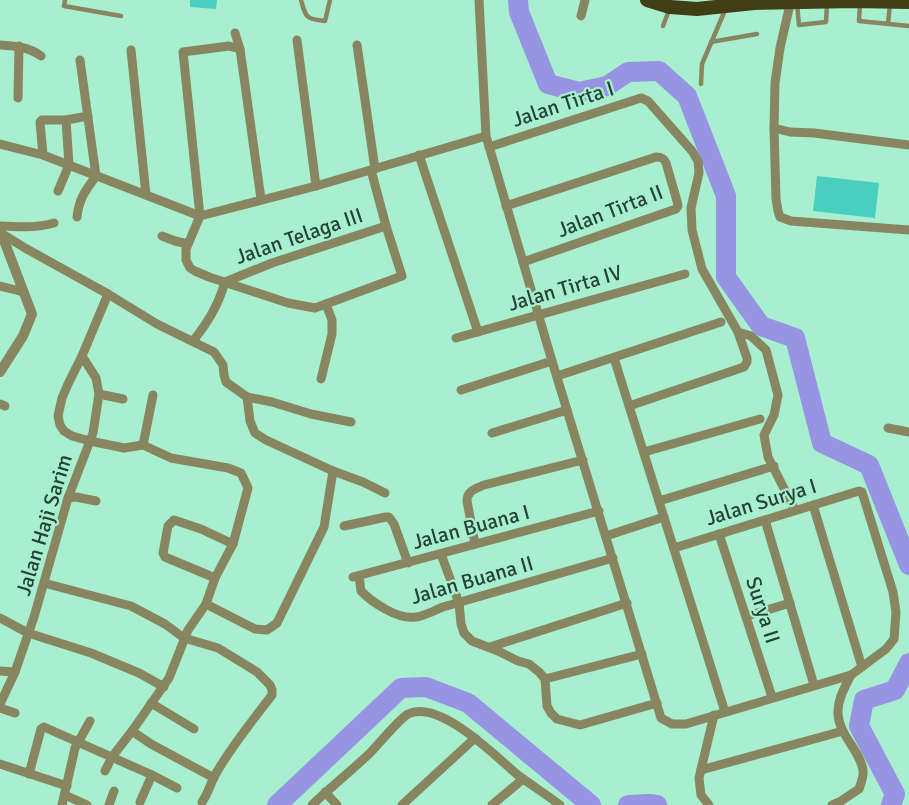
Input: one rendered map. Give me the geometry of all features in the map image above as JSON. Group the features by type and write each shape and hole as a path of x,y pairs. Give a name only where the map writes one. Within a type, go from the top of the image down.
{"main road":[{"path":"647,0 670,7 697,9 754,1 900,1"}],"street":[{"path":"479,0 486,136 538,315 662,718 672,724 686,724 851,675 862,667 813,505"},
{"path":"581,16 585,0"},
{"path":"793,1 780,48 775,83 776,199 780,217 791,220 909,230"},
{"path":"235,33 240,50 261,199"},
{"path":"297,40 316,186"},
{"path":"0,45 19,46 41,56"},
{"path":"240,50 229,46 183,52 200,216 188,244 186,260 190,268 195,271 288,303 315,308 402,276 386,226 373,169 357,45"},
{"path":"18,98 19,46"},
{"path":"131,50 146,195"},
{"path":"77,217 83,193 96,176 80,60"},
{"name":"Jalan Tirta I","path":"489,147 641,98 648,101 699,161 699,172 691,208 692,230 702,269 738,332"},
{"path":"43,155 40,122 42,120 66,120 88,116"},
{"path":"58,191 69,165 66,120"},
{"path":"774,128 790,132 909,145"},
{"path":"0,144 43,155 200,216 316,186 486,136"},
{"path":"419,155 478,332"},
{"name":"Jalan Tirta II","path":"506,206 656,157 664,159 666,163 678,206 675,209 523,262"},
{"path":"0,230 54,223"},
{"name":"Jalan Telaga III","path":"225,282 272,263 386,226"},
{"path":"0,230 32,314 22,336 4,361 0,372"},
{"path":"0,230 25,248 157,324 214,352 223,365 226,382 247,397 351,422"},
{"path":"162,236 188,244"},
{"name":"Jalan Tirta IV","path":"456,338 685,274"},
{"path":"193,341 217,305 225,282"},
{"path":"0,286 24,292"},
{"path":"105,771 112,757 169,678 184,638 206,604 215,578 232,544 248,488 241,473 228,468 171,458 143,446 124,448 90,441 64,431 58,416 62,398 108,294"},
{"path":"321,379 332,334 332,320 326,304"},
{"path":"557,376 721,322"},
{"path":"629,406 744,367 747,358 738,332"},
{"path":"738,332 751,336 766,350 778,395 774,415 764,435 768,457 795,510"},
{"name":"Jalan Haji Sarim","path":"0,706 15,672 44,583 68,498 93,433 99,394 96,378 82,356"},
{"path":"614,358 725,712"},
{"path":"461,390 552,361"},
{"path":"99,394 123,399"},
{"path":"143,446 153,395"},
{"path":"247,397 249,421 255,433 266,441 385,493"},
{"path":"492,433 567,410"},
{"path":"644,452 760,419"},
{"path":"888,428 909,432"},
{"path":"475,544 467,501 468,494 473,490 484,485 583,460"},
{"path":"659,501 774,466"},
{"path":"206,604 255,629 267,630 277,623 324,527 333,471"},
{"name":"Jalan Surya I","path":"674,548 860,491 864,494 893,592 896,612 894,639 886,649 862,667"},
{"path":"68,498 76,497 96,501"},
{"name":"Jalan Buana I","path":"356,577 598,511"},
{"path":"344,526 389,517 394,524 408,562"},
{"path":"606,536 664,517"},
{"path":"215,578 165,557 163,553 168,526 174,520 183,522 232,544"},
{"path":"765,520 814,685"},
{"name":"Surya II","path":"719,534 772,697"},
{"path":"441,554 459,603 464,633 472,641 529,664 539,672 545,679 548,706 557,719 580,725 657,703"},
{"name":"Jalan Buana II","path":"356,577 361,591 369,599 395,614 417,617 613,558"},
{"path":"44,583 131,606 165,624 184,638 218,648 257,672 270,685 272,695 248,726 214,778 202,802"},
{"path":"490,647 627,603"},
{"path":"747,616 790,603"},
{"path":"0,618 28,633 91,652 164,687"},
{"path":"545,679 642,654"},
{"path":"0,671 15,672"},
{"path":"832,805 860,789 863,771 855,749 843,731 838,715 840,696 851,675"},
{"path":"151,703 194,729"},
{"path":"0,706 15,713"},
{"path":"312,805 370,752 406,715 425,712 453,722 523,779 560,805"},
{"path":"709,805 701,795 699,778 714,715"},
{"path":"62,805 75,748 90,722"},
{"path":"29,774 44,727 79,741 177,788"},
{"path":"132,731 151,744 214,778"},
{"path":"700,770 843,731"},
{"path":"402,805 475,738"},
{"path":"0,764 66,790 87,805"},
{"path":"140,802 152,775"},
{"path":"492,805 523,779"},
{"path":"109,805 114,791"},
{"path":"325,792 337,805"}],"lane":[{"path":"65,0 64,6 121,16"},
{"path":"301,0 305,14 310,19 325,21 330,0"},
{"path":"793,1 800,25 826,22 829,1"},
{"path":"860,1 859,21 909,27"},
{"path":"888,24 900,1"},
{"path":"701,84 702,64 727,6"},
{"path":"663,26 670,7"},
{"path":"711,42 757,34"}],"building":[{"path":"190,0 217,0 216,9 190,7"},
{"path":"817,176 879,183 875,218 813,211"}],"waterway":[{"path":"518,0 519,12 548,84 579,92 607,86 628,72 659,71 687,96 726,196 726,277 761,326 795,338 822,443 869,465 909,565"},
{"path":"891,805 895,794 859,726 864,700 895,690 909,663"},
{"path":"277,805 401,688 426,687 468,703 591,805"},
{"path":"628,805 657,805"}]}
